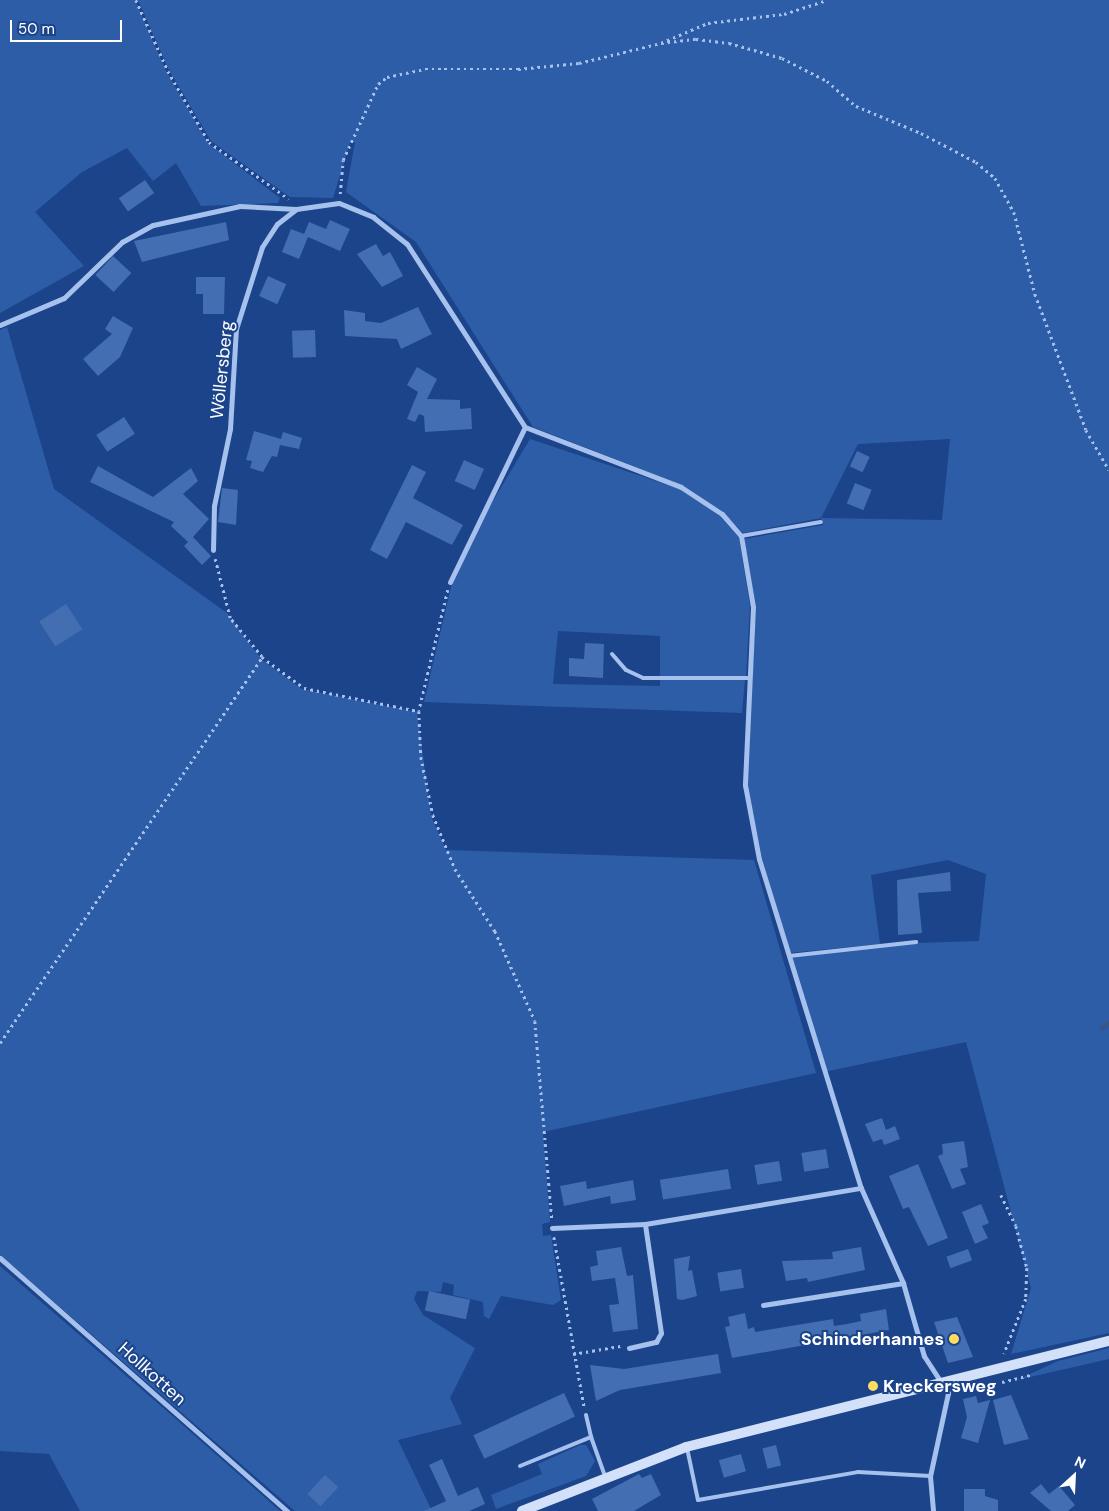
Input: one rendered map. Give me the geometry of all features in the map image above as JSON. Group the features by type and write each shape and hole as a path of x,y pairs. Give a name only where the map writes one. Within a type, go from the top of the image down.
{"main road":[{"path":"522,1511 606,1476 686,1447 941,1382 1011,1368 1109,1341"}],"street":[{"path":"0,325 64,298 122,242 153,225 240,206 296,209 339,203 373,217 407,244 525,427 681,487 722,514 741,536 753,607 748,678 745,785 759,858 814,1044 862,1188 903,1284 924,1356 941,1382 950,1401 930,1476 933,1511"},
{"name":"Wöllersberg","path":"213,550 214,506 230,429 236,329 262,247 277,224 296,209"},
{"path":"450,582 525,427"},
{"path":"552,1228 645,1224 862,1188"},
{"path":"629,1348 656,1342 661,1333 645,1224"},
{"name":"Hollkotten","path":"0,1258 287,1511"},
{"path":"763,1305 903,1284"}],"lane":[{"path":"741,536 821,522"},
{"path":"612,654 626,670 643,678 748,678"},
{"path":"787,956 916,942"},
{"path":"586,1415 590,1438 606,1476"},
{"path":"520,1466 590,1438"},
{"path":"686,1447 698,1500 858,1472 930,1476"}],"path":[{"path":"136,0 168,71 209,142 288,198 296,209"},
{"path":"339,203 343,160 378,84 388,77 425,69 518,70 579,64 661,43 708,23 784,14 827,0"},
{"path":"661,43 721,42 782,58 827,81 856,106 921,133 976,162 995,178 1014,212 1035,294 1086,430 1109,470"},
{"path":"213,550 230,618 262,657 304,688 418,711"},
{"path":"450,582 418,711 421,757 433,815 455,868 496,931 535,1021 552,1228 573,1354 586,1415"},
{"path":"0,1043 262,657"},
{"path":"1001,1195 1016,1226 1027,1268 1026,1299 1003,1356 1011,1368"},
{"path":"573,1354 629,1348"}],"shaded area":[{"path":"0,0 135,0 166,71 208,143 280,198 278,203 201,206 176,163 153,181 127,148 82,172 35,212 84,266 0,313"},
{"path":"138,0 1109,0 1109,1333 1011,1354 1031,1288 966,1042 824,1072 790,957 917,943 979,941 986,874 948,860 871,875 880,944 789,953 762,858 747,785 756,608 744,539 823,525 821,518 743,533 723,512 682,485 533,427 416,242 346,192 355,142 351,140 333,198 290,197 211,141 169,70","holes":["950,439 942,520 821,518 858,444"]},
{"path":"7,327 54,489 227,613 262,660 302,689 417,712 431,816 446,850 754,860 816,1073 543,1132 550,1222 542,1224 543,1236 551,1235 561,1300 553,1305 501,1296 489,1319 484,1316 483,1302 453,1295 454,1285 443,1282 441,1292 417,1291 414,1299 423,1315 475,1348 450,1398 462,1424 398,1440 432,1511 295,1511 0,1255 0,330"},
{"path":"530,439 680,489 720,516 739,538 750,606 746,676 660,676 660,636 558,631 553,684 660,686 660,680 745,680 742,713 424,702 452,583 487,511"},
{"path":"0,1266 280,1511 80,1511 49,1454 0,1451"},
{"path":"1109,1348 1109,1359 1017,1380 1058,1361"},
{"path":"580,1445 586,1445 595,1461 586,1476 496,1509 491,1495 542,1474 538,1464"}],"building":[{"path":"145,180 154,193 128,211 119,198"},
{"path":"330,220 350,229 340,251 308,237 299,259 282,252 291,229 304,234 309,222 326,229"},
{"path":"226,222 229,240 142,262 134,241"},
{"path":"376,244 383,256 390,252 403,276 382,287 357,254"},
{"path":"113,256 131,273 114,292 95,275"},
{"path":"268,276 286,284 277,304 259,296"},
{"path":"196,277 225,277 224,314 203,314 203,294 196,294"},
{"path":"418,307 432,334 401,349 397,339 345,336 344,310 365,313 365,321 381,323"},
{"path":"113,316 133,328 120,357 98,376 83,359 112,334 105,329"},
{"path":"315,330 316,357 293,358 292,331"},
{"path":"417,367 437,379 427,399 460,400 460,409 471,408 472,429 425,432 424,416 419,414 415,422 407,419 418,392 407,385"},
{"path":"124,417 135,434 107,452 96,435"},
{"path":"254,431 281,439 283,432 302,438 299,449 280,445 277,457 272,456 263,472 250,468 252,461 246,460"},
{"path":"857,451 870,457 863,472 850,466"},
{"path":"464,460 484,469 475,490 455,481"},
{"path":"412,465 426,472 413,498 463,525 452,545 406,522 387,559 370,550"},
{"path":"98,466 153,497 191,468 198,481 183,494 209,519 193,537 211,556 202,565 184,546 188,542 171,526 174,522 90,482"},
{"path":"855,483 872,490 863,510 847,503"},
{"path":"222,488 238,490 236,525 218,522"},
{"path":"66,604 82,629 56,647 39,621"},
{"path":"585,643 604,644 603,678 569,676 569,658 584,659"},
{"path":"950,872 951,891 918,893 922,933 898,935 897,880"},
{"path":"882,1118 886,1130 895,1126 900,1139 884,1145 882,1139 873,1142 865,1124"},
{"path":"964,1141 968,1167 960,1169 966,1184 952,1189 938,1156 943,1154 942,1144"},
{"path":"826,1149 829,1168 804,1172 801,1153"},
{"path":"779,1161 782,1181 757,1185 754,1165"},
{"path":"918,1164 948,1238 928,1246 909,1207 903,1209 889,1176"},
{"path":"728,1169 731,1189 663,1200 660,1180"},
{"path":"633,1180 636,1200 611,1204 610,1196 564,1206 560,1186 586,1181 587,1189"},
{"path":"981,1204 989,1223 982,1226 988,1238 975,1244 962,1212"},
{"path":"621,1247 627,1276 633,1275 638,1329 613,1332 609,1305 619,1304 615,1278 592,1281 590,1267 598,1265 596,1251"},
{"path":"861,1247 865,1270 808,1282 807,1278 786,1281 782,1261 833,1259 832,1252"},
{"path":"968,1249 972,1260 950,1268 946,1257"},
{"path":"690,1256 688,1271 692,1270 697,1296 682,1300 677,1299 674,1259"},
{"path":"741,1269 744,1288 720,1292 717,1273"},
{"path":"429,1291 470,1300 466,1319 425,1311"},
{"path":"886,1309 889,1330 732,1358 725,1327 730,1326 728,1317 745,1313 748,1329 754,1327 755,1332 833,1319 834,1326 847,1324 861,1321 860,1314"},
{"name":"Schinderhannes","path":"957,1317 973,1357 948,1363 934,1322"},
{"path":"718,1354 721,1373 620,1390 596,1401 590,1365 624,1369"},
{"path":"564,1393 575,1417 484,1459 473,1435"},
{"path":"1011,1395 1029,1439 1004,1445 993,1400"},
{"path":"976,1396 978,1403 990,1400 978,1443 961,1438 967,1417 963,1399"},
{"path":"776,1445 781,1465 767,1469 762,1448"},
{"path":"741,1454 746,1471 724,1478 719,1460"},
{"path":"442,1459 458,1496 478,1487 485,1504 469,1511 424,1511 446,1501 429,1465"},
{"path":"639,1474 642,1478 651,1474 661,1495 634,1511 598,1511 592,1499"},
{"path":"325,1475 338,1487 320,1506 307,1494"},
{"path":"1041,1484 1049,1494 1059,1486 1075,1505 1068,1511 1051,1511 1030,1493"},
{"path":"964,1489 985,1489 985,1496 998,1500 998,1511 964,1511"}],"waterway":[{"path":"1101,1028 1109,1023"}],"place":[{"name":"Schinderhannes","path":"954,1339"},
{"name":"Kreckersweg","path":"873,1386"}]}
